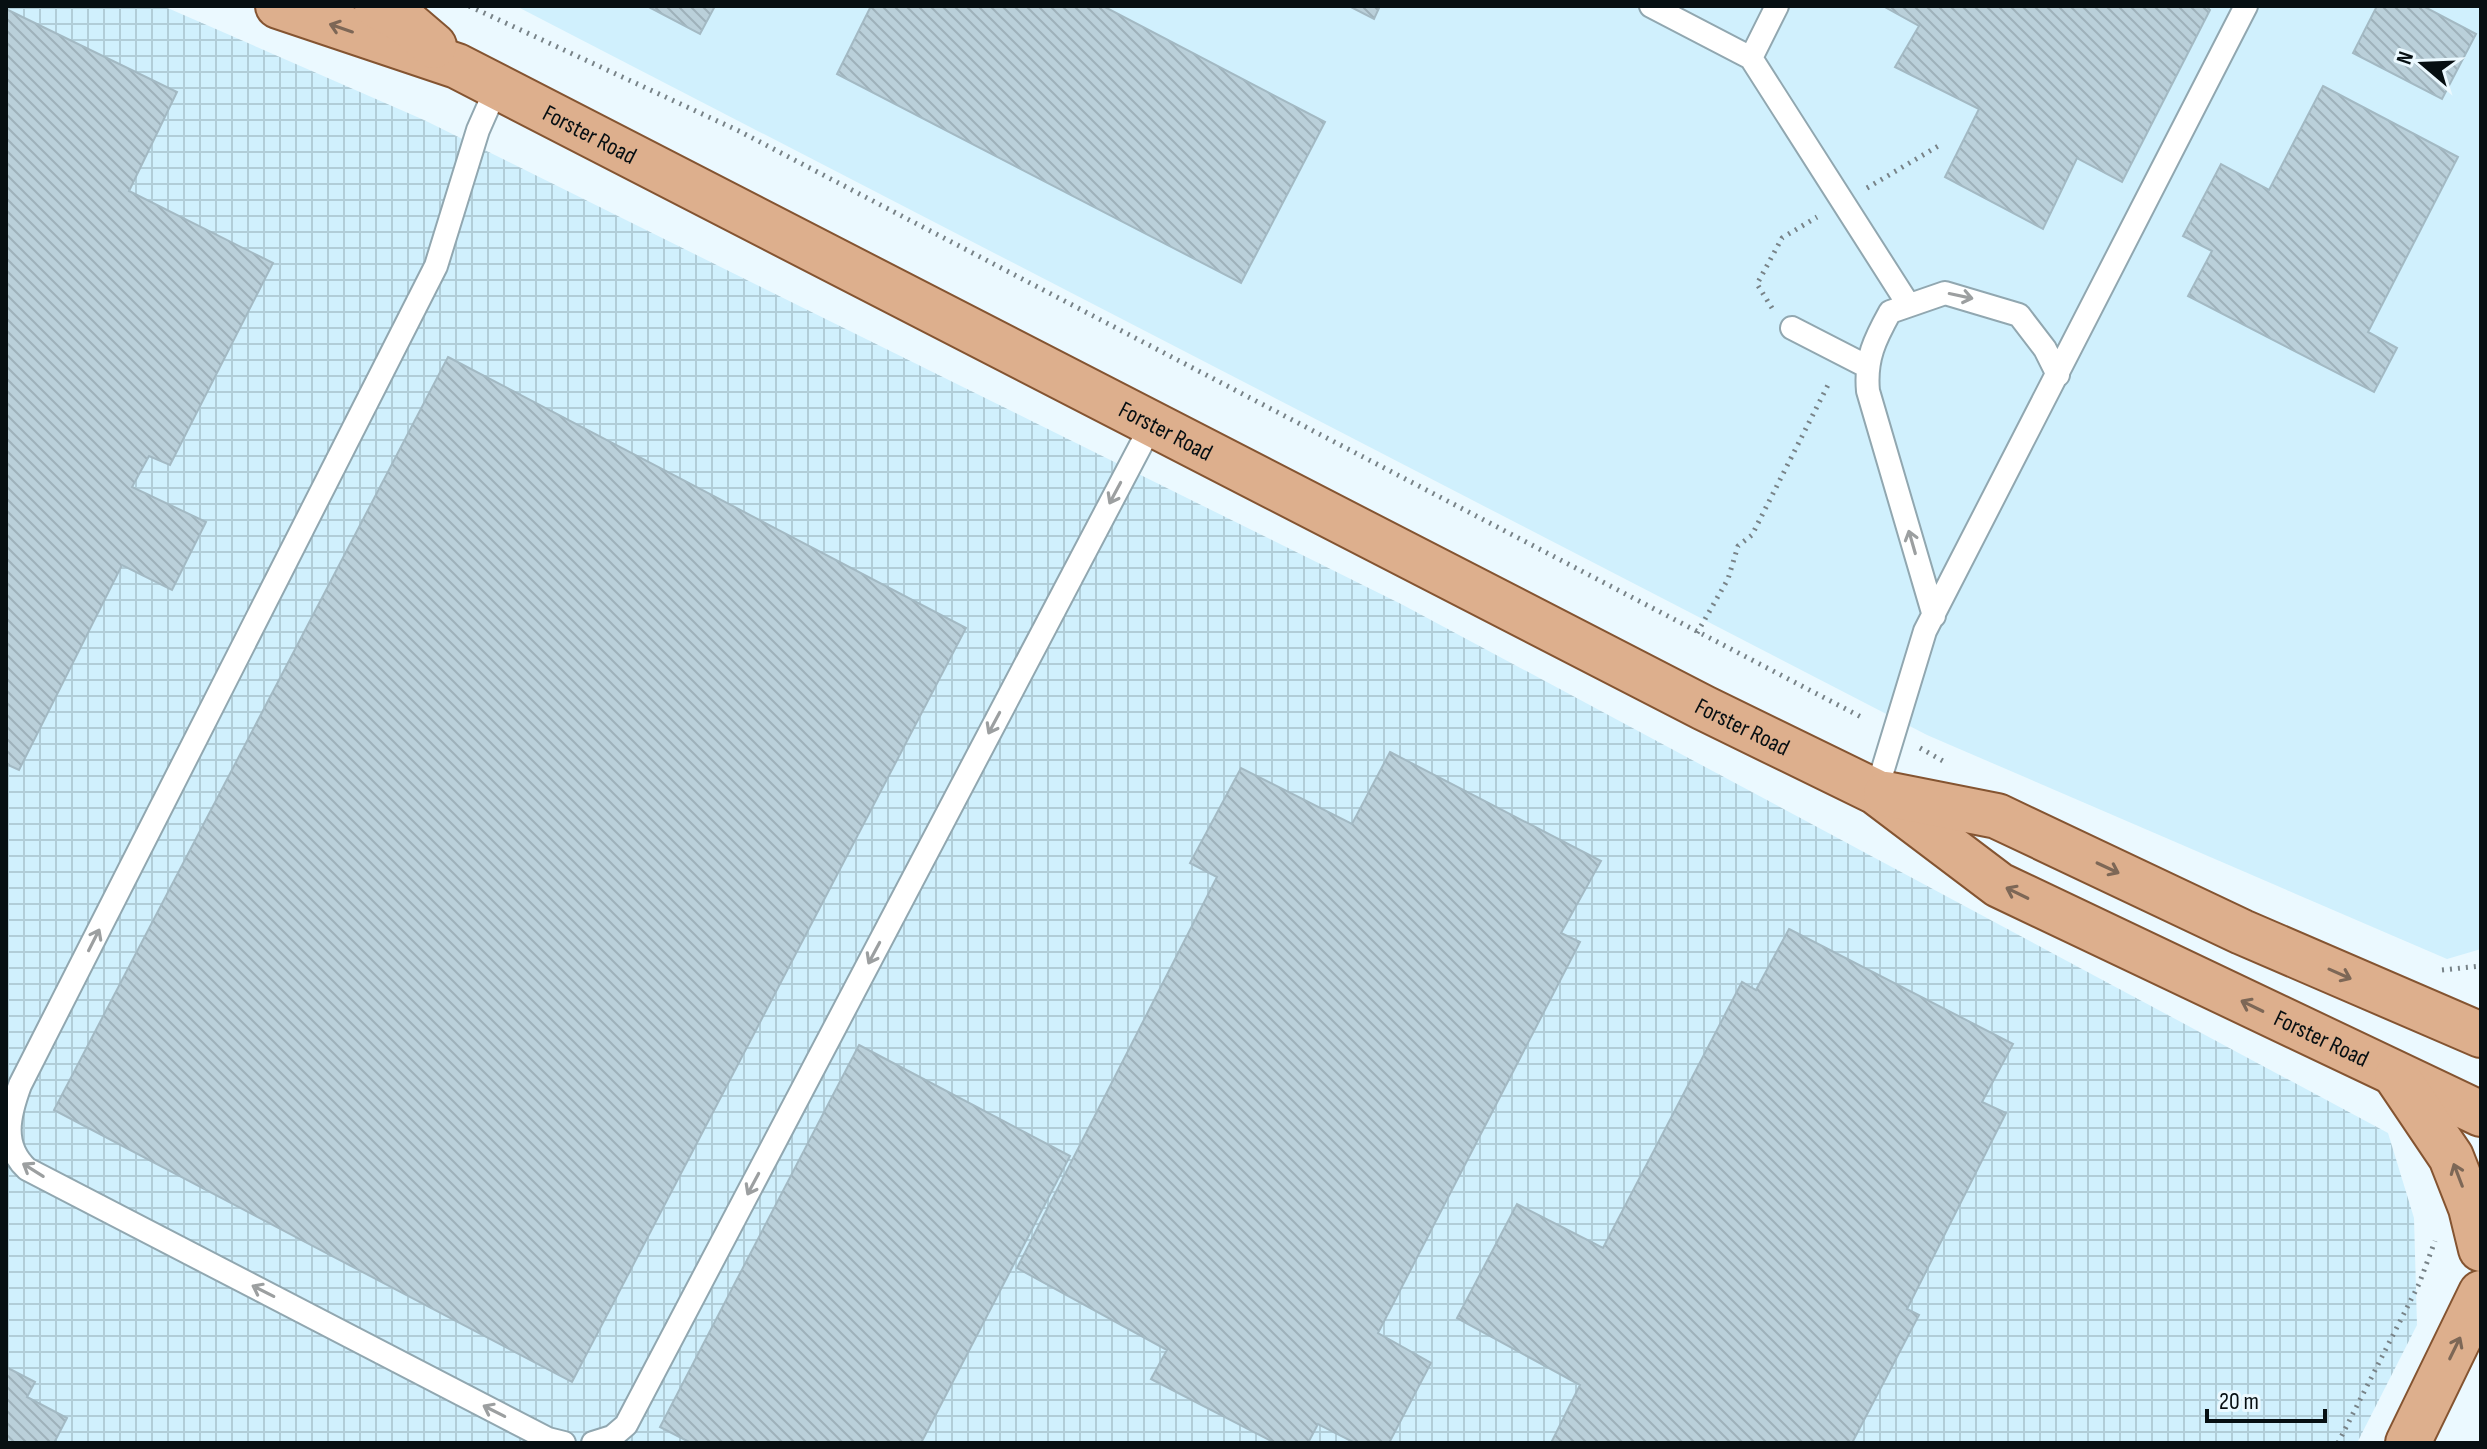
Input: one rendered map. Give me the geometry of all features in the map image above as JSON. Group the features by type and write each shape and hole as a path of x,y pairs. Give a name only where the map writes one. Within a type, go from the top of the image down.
{"main road":[{"name":"Forster Road","path":"278,6 457,66 1876,792 1999,885 2397,1077 2481,1114"},
{"name":"Forster Road","path":"377,6 406,22 457,66"},
{"name":"Forster Road","path":"1876,792 1997,816 2242,932 2474,1027"},
{"path":"2397,1077 2451,1157 2471,1208 2481,1249"},
{"path":"2408,1443 2481,1293"}],"lane":[{"path":"1651,6 1751,58 1908,304"},
{"path":"1751,58 1777,6"},
{"path":"1876,792 1896,735 1925,631 2246,6"},
{"path":"497,87 478,130 436,266 20,1085 9,1126 10,1145 17,1160 27,1169 534,1432 564,1443"},
{"path":"1934,616 1868,391 1866,366 1890,312 1945,293 2019,315 2045,349 2058,375"},
{"path":"1792,328 1866,366"},
{"path":"593,1443 612,1437 626,1425 1152,424"}],"path":[{"path":"469,6 739,131 1956,767"},
{"path":"2440,971 2481,966"},
{"path":"2338,1443 2419,1284 2436,1240 2436,1226"}],"shaded area":[{"path":"6,6 163,6 424,120 1403,605 2388,1133 2414,1218 2417,1325 2357,1443 6,1443"},
{"path":"516,6 2481,6 2481,949 2447,959 1927,735"}],"building":[{"path":"647,6 715,6 700,34"},
{"path":"871,6 1103,6 1325,122 1241,283 837,74"},
{"path":"1349,6 1380,6 1374,19"},
{"path":"1883,6 2206,6 2210,10 2122,182 2077,158 2043,229 1945,177 1979,109 1895,67 1919,26"},
{"path":"2377,6 2423,6 2476,34 2442,99 2353,53"},
{"path":"6,9 177,92 129,191 273,263 170,465 149,456 132,487 206,522 172,590 122,565 19,770 6,764"},
{"path":"2323,86 2458,157 2368,332 2397,348 2374,392 2188,296 2212,251 2183,236 2221,164 2269,190"},
{"path":"448,357 966,628 572,1382 54,1110"},
{"path":"1390,752 1601,861 1561,933 1580,942 1378,1333 1431,1363 1389,1443 1355,1443 1318,1424 1308,1443 1275,1443 1151,1379 1167,1350 1017,1268 1217,877 1190,863 1241,768 1352,824"},
{"path":"1789,929 2013,1044 1982,1102 2006,1113 1907,1309 1919,1315 1852,1443 1551,1443 1580,1385 1457,1318 1517,1204 1603,1248 1742,982 1756,990"},
{"path":"859,1045 1070,1156 921,1443 691,1443 660,1427"},
{"path":"6,1367 35,1382 27,1397 67,1418 54,1443 6,1443"}]}
